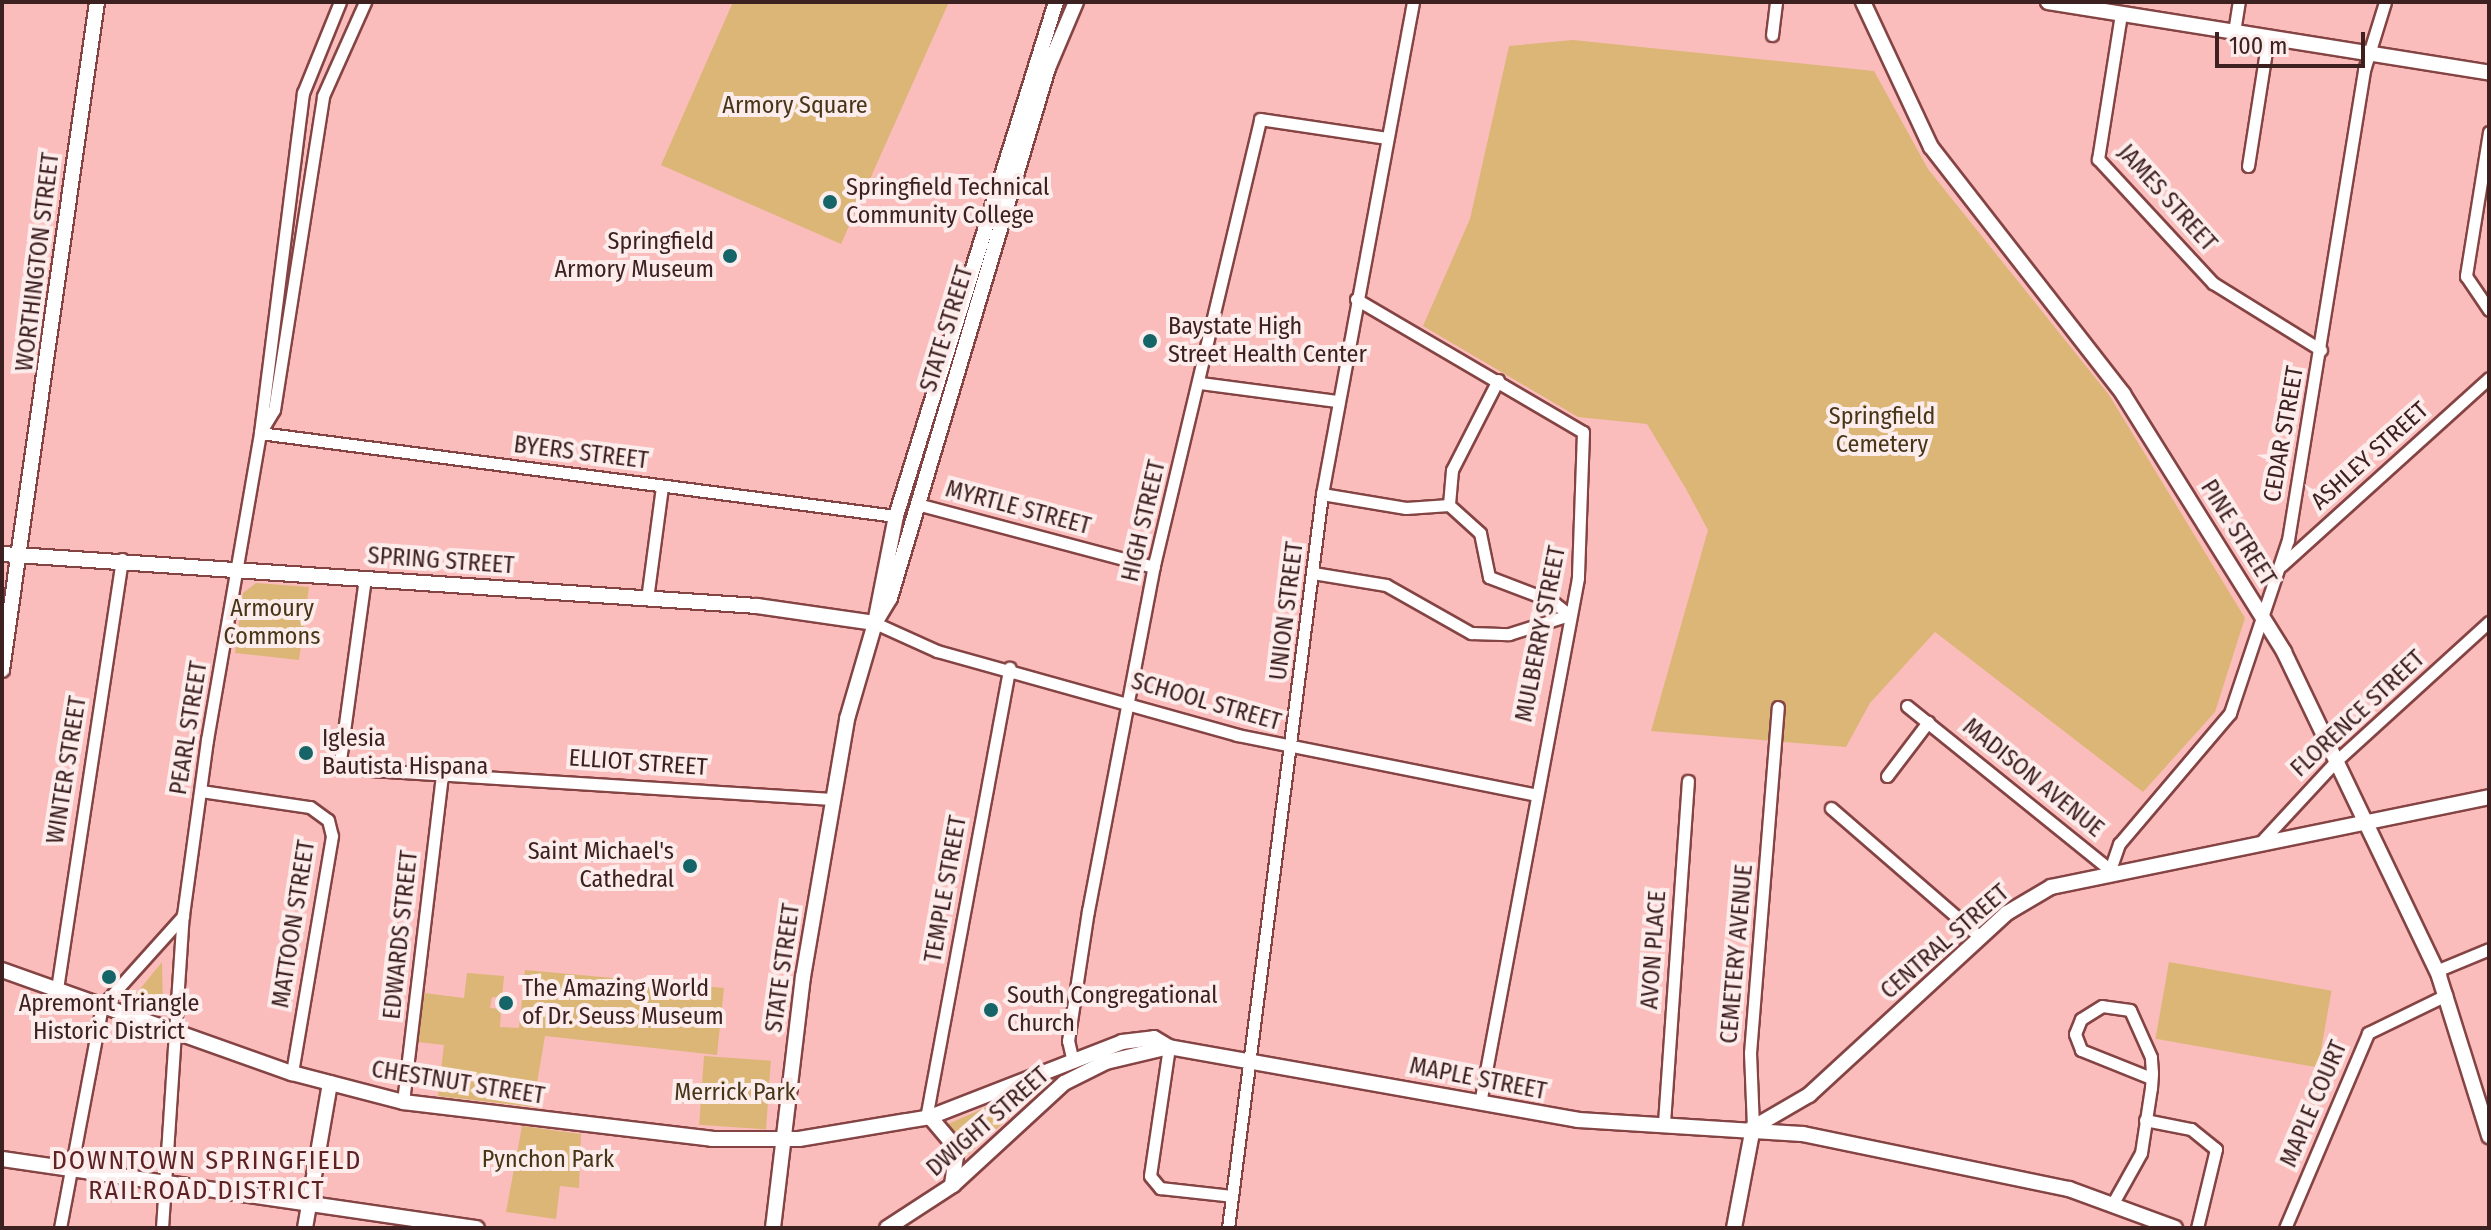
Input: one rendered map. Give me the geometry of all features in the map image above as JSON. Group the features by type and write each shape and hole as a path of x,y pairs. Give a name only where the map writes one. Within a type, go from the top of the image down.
{"main road":[{"name":"WORTHINGTON STREET","path":"3,661 21,555 97,2"},
{"name":"STATE STREET","path":"773,1228 832,799 875,623 896,516 1056,2"},
{"name":"STATE STREET","path":"875,623 890,598 1048,68 1076,2"},
{"name":"PINE STREET","path":"1863,2 1931,147 2130,403 2264,618 2436,971 2489,1136"},
{"path":"2048,2 2077,4 2121,14 2489,73"},
{"name":"SPRING STREET","path":"2,554 122,559 833,613 875,623"},
{"name":"CENTRAL STREET","path":"1753,1127 1809,1095 1980,937 2031,897 2110,870 2489,797"},
{"name":"CHESTNUT STREET","path":"2,970 292,1073 403,1102 691,1137 783,1141"},
{"name":"MAPLE STREET","path":"783,1141 928,1117 1135,1040 1578,1120 1753,1127 1970,1166 2113,1203 2175,1228"},
{"name":"DWIGHT STREET","path":"887,1228 950,1187 1064,1083 1106,1062 1169,1047"},
{"path":"305,1228 330,1083"},
{"path":"928,1117 957,1149 950,1187"},
{"path":"1734,1228 1753,1127"},
{"path":"2,1159 477,1228"}],"street":[{"name":"PEARL STREET","path":"162,1228 170,1182 183,915 260,433 271,307 307,76 340,2"},
{"name":"PEARL STREET","path":"260,433 274,410 317,129 330,77 365,2"},
{"name":"UNION STREET","path":"1228,1228 1322,494 1413,2"},
{"path":"1772,35 1776,2"},
{"path":"2234,32 2239,2"},
{"name":"CEDAR STREET","path":"2110,870 2119,844 2230,713 2264,618 2280,567 2321,350 2369,54 2385,2"},
{"name":"JAMES STREET","path":"2121,14 2098,159 2213,283 2321,350"},
{"path":"2248,166 2268,38"},
{"name":"HIGH STREET","path":"1073,1062 1068,1041 1088,911 1131,704 1154,567 1260,119 1387,138"},
{"path":"298,126 317,129"},
{"path":"2489,132 2466,276 2489,310"},
{"name":"MULBERRY STREET","path":"1356,299 1583,432 1580,556 1533,794 1480,1103"},
{"path":"271,307 290,309"},
{"name":"ASHLEY STREET","path":"2280,567 2489,378"},
{"path":"1449,505 1452,470 1498,380"},
{"path":"1200,383 1337,401"},
{"name":"BYERS STREET","path":"260,433 896,516"},
{"path":"647,599 662,486"},
{"path":"1322,494 1406,508 1449,505 1480,533 1489,577 1552,601 1569,615"},
{"name":"MYRTLE STREET","path":"917,504 1154,567"},
{"name":"WINTER STREET","path":"57,989 122,559"},
{"path":"1313,573 1386,585 1471,633 1509,634 1569,615"},
{"name":"ELLIOT STREET","path":"365,578 339,768 832,799"},
{"name":"FLORENCE STREET","path":"2261,842 2336,761 2489,622"},
{"name":"SCHOOL STREET","path":"875,623 937,651 1009,668 1290,748 1533,794"},
{"name":"TEMPLE STREET","path":"928,1117 1009,668"},
{"name":"MADISON AVENUE","path":"1907,706 2110,870"},
{"name":"CEMETERY AVENUE","path":"1753,1127 1750,1053 1778,707"},
{"name":"MADISON AVENUE","path":"1887,776 1928,722"},
{"name":"EDWARDS STREET","path":"403,1102 442,773"},
{"name":"AVON PLACE","path":"1664,1123 1688,781"},
{"name":"MATTOON STREET","path":"201,791 310,807 328,820 332,836 292,1073"},
{"path":"1831,808 1980,937"},
{"path":"60,1228 102,1006 183,915"},
{"path":"2436,971 2489,949"},
{"name":"MAPLE COURT","path":"2285,1228 2368,1033 2446,995"},
{"path":"2113,1203 2138,1161 2151,1078 2146,1035 2134,1014 2107,1005 2081,1019 2075,1034 2081,1050 2151,1078"},
{"path":"1169,1047 1150,1176 1160,1188 1232,1196"},
{"path":"2145,1120 2210,1138 2217,1159 2197,1228"}],"green space":[{"name":"Armory Square","path":"733,2 949,2 841,244 661,165"},
{"name":"Springfield Cemetery","path":"1573,40 1874,71 1928,169 2109,395 2245,618 2215,712 2143,792 1935,632 1870,703 1846,747 1651,731 1708,530 1686,489 1647,424 1578,417 1423,326 1470,219 1509,46"},
{"name":"Armoury Commons","path":"256,583 309,587 299,660 235,653 243,593"},
{"path":"162,962 163,1011 133,1003 131,1000"},
{"path":"2169,962 2331,991 2318,1067 2155,1039"},
{"path":"525,970 724,988 717,1055 545,1036 533,1107 438,1096 444,1045 418,1042 424,993 464,998 467,973 504,976 502,998 492,997 490,1008 501,1009 500,1027 519,1028"},
{"name":"Merrick Park","path":"704,1056 771,1061 766,1130 699,1125"},
{"path":"1063,1073 1011,1116 964,1158 948,1124"},
{"name":"Pynchon Park","path":"522,1126 581,1134 579,1188 560,1186 556,1219 506,1212"}],"place":[{"name":"Springfield Technical Community College","path":"830,202"},
{"name":"Springfield Armory Museum","path":"730,256"},
{"name":"Baystate High Street Health Center","path":"1150,341"},
{"name":"Iglesia Bautista Hispana","path":"306,753"},
{"name":"Saint Michael's Cathedral","path":"690,866"},
{"name":"Apremont Triangle Historic District","path":"109,977"},
{"name":"The Amazing World of Dr. Seuss Museum","path":"506,1003"},
{"name":"South Congregational Church","path":"991,1010"}],"district":[{"name":"DOWNTOWN SPRINGFIELD RAILROAD DISTRICT","path":"207,1176"}]}
